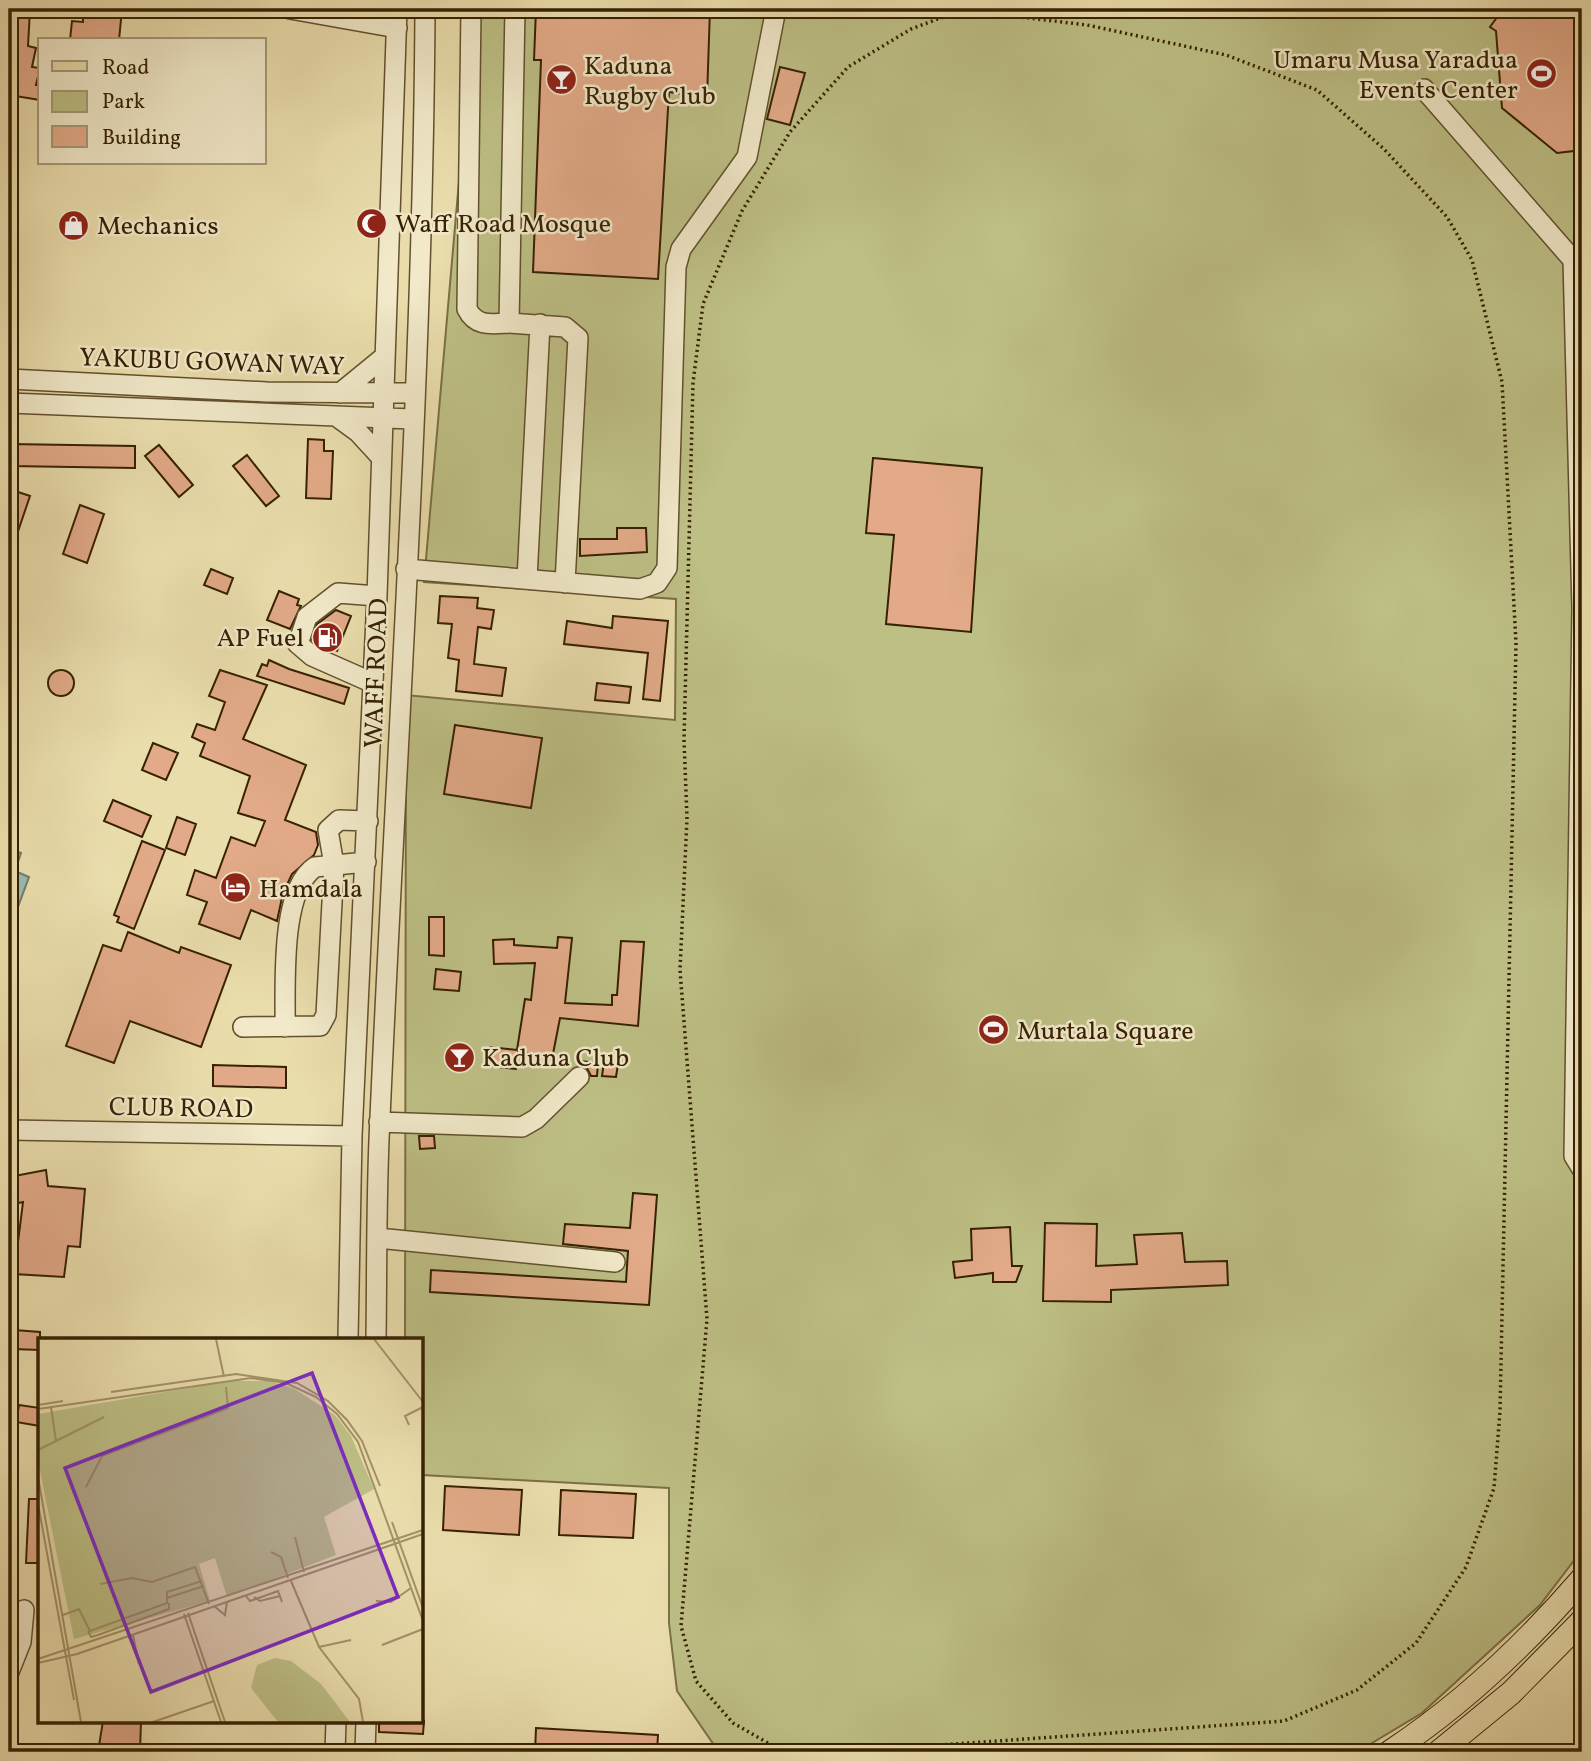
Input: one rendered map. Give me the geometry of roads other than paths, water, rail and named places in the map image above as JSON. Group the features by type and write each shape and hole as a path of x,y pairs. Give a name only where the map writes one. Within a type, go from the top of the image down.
{"main road":[{"path":"1390,1752 1431,1725 1490,1675 1539,1629 1582,1579"},
{"path":"1439,1752 1511,1693 1582,1621"}],"street":[{"path":"290,9 397,18"},
{"name":"WAFF ROAD","path":"376,1338 380,1122 414,393 424,132 425,9"},
{"path":"471,9 467,309 478,322 565,327 578,338 565,583"},
{"path":"509,323 515,9"},
{"path":"406,569 640,589 657,583 667,568 676,267 681,249 747,157 776,9"},
{"name":"WAFF ROAD","path":"348,1338 352,1136 368,821 397,18"},
{"path":"1424,89 1573,260 1582,609 1574,1156 1582,1169"},
{"path":"527,579 540,324"},
{"path":"340,393 384,357"},
{"name":"YAKUBU GOWAN WAY","path":"9,379 340,393 414,393"},
{"name":"YAKUBU GOWAN WAY","path":"9,403 412,419"},
{"path":"335,415 358,432 381,457"},
{"path":"373,683 312,656 298,644 307,617 338,593 377,596"},
{"path":"243,1027 320,1026 326,1015 334,865 328,830 331,824 340,820 368,821"},
{"path":"285,1027 285,934 299,892 310,870 318,865 366,862"},
{"path":"380,1122 522,1127 536,1119 579,1077"},
{"name":"CLUB ROAD","path":"9,1130 352,1136"},
{"path":"378,1238 615,1262"},
{"path":"9,1672 21,1642 23,1609"},
{"path":"335,1752 336,1722"},
{"path":"365,1752 366,1722"}],"water":[{"path":"9,849 21,853 15,871 29,877 15,915 9,913"}],"place":[{"name":"Umaru Musa Yaradua Events Center","path":"1541,74"},
{"name":"Kaduna Rugby Club","path":"561,80"},
{"name":"Waff Road Mosque","path":"372,223"},
{"name":"Mechanics","path":"74,225"},
{"name":"AP Fuel","path":"327,637"},
{"name":"Hamdala","path":"236,888"},
{"name":"Murtala Square","path":"994,1030"},
{"name":"Kaduna Club","path":"459,1057"}]}
